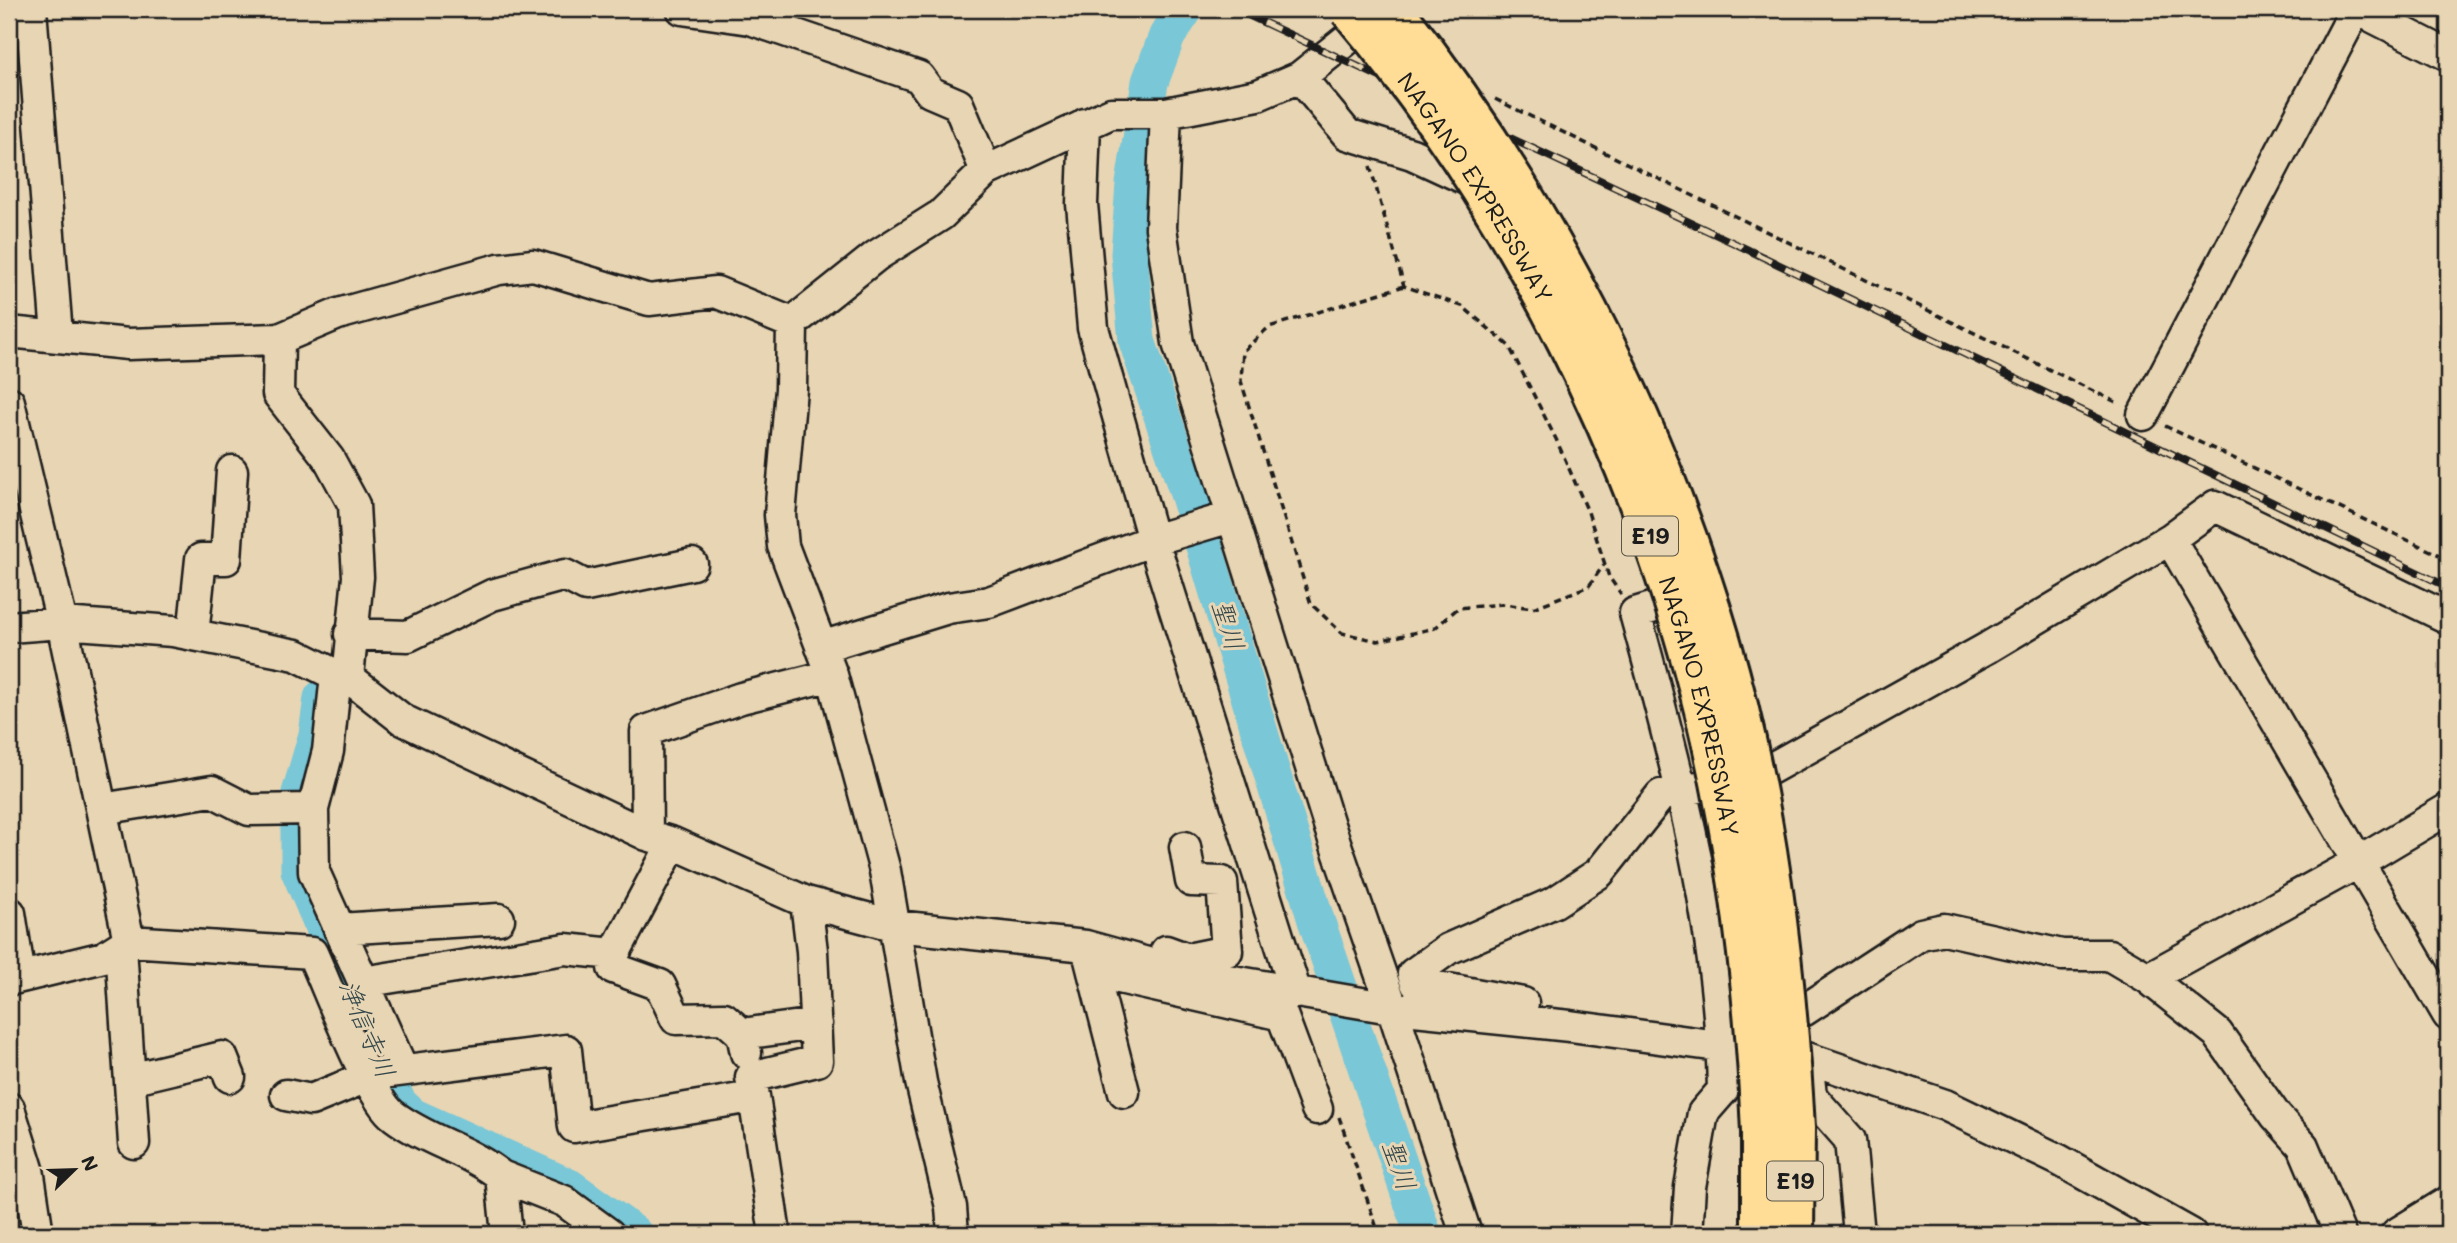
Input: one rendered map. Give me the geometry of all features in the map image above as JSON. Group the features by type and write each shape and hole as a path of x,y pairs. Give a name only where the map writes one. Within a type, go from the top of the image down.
{"highway":[{"name":"NAGANO EXPRESSWAY","path":"1349,9 1430,114 1510,240 1581,374 1651,539 1692,665 1730,833 1752,986 1794,1234"},
{"name":"NAGANO EXPRESSWAY","path":"1393,9 1496,151 1556,254 1612,360 1681,527 1721,642 1762,821 1781,944 1778,1130 1761,1234"}],"street":[{"path":"31,9 57,335"},
{"path":"682,9 750,19 919,77 930,92 958,104 986,171"},
{"path":"792,323 876,256 941,215 986,171 1098,119 1166,113 1258,95 1300,77 1386,9"},
{"path":"2143,415 2356,9 2448,55"},
{"path":"1300,77 1347,134 1412,154 1549,216 1642,397 1714,589 1746,694 1786,889 1803,1012 1811,1097 1850,1140 1859,1234"},
{"path":"1166,113 1161,228 1178,342 1330,828 1466,1234"},
{"path":"1098,119 1082,204 1093,328 1153,540 1303,994"},
{"path":"9,332 128,344 279,339 338,314 499,269 533,265 649,300 716,292 792,323"},
{"path":"792,323 791,389 780,515 783,546 831,675 885,871 921,1082 951,1207 953,1234"},
{"path":"279,339 278,394 338,473 354,505 358,577 350,634 328,751 303,809 331,944 385,1072"},
{"path":"9,402 62,623 102,809 125,944 134,1143"},
{"path":"193,635 201,559 226,559 232,471"},
{"path":"1566,1035 1565,1010 1416,983 1413,974 1448,949 1555,902 1599,873 1661,795 1682,788 1762,773 1989,647 2170,539 2215,506 2448,618"},
{"path":"821,647 948,608 989,602 1153,540 1231,517"},
{"path":"2170,539 2448,1015"},
{"path":"350,634 408,636 492,595 565,575 586,586 692,564"},
{"path":"1687,1234 1690,1187 1703,1114 1723,1090 1722,1056 1707,918 1682,788 1635,613 1714,589"},
{"path":"9,627 62,623 193,635 296,655 342,676 403,720 660,839 806,902 896,926 1566,1035 1722,1056 1807,1058 1945,1105 2059,1160 2191,1234"},
{"path":"775,1234 742,1034 724,1018 676,1019 660,985 613,968 614,954 660,839 646,732 741,698 831,675"},
{"path":"102,809 212,791 249,810 303,809"},
{"path":"2148,978 2359,862 2448,809"},
{"path":"1098,957 1148,944 1188,959 1227,951 1223,882 1191,881 1185,847"},
{"path":"286,1095 311,1100 385,1072 566,1050 574,1127 752,1087 817,1061 806,902"},
{"path":"10,913 14,978 104,957 125,944 331,944 499,919"},
{"path":"1803,1012 1921,934 1944,929 2062,955 2109,955 2148,978 2217,1033 2276,1116 2303,1146 2340,1234"},
{"path":"331,944 363,982 385,1072 390,1114 417,1132 486,1164 501,1177 564,1200 609,1234"},
{"path":"363,982 565,950 614,954"},
{"path":"1098,957 1124,1093"},
{"path":"1098,957 1282,1015 1317,1109"},
{"path":"742,1034 816,1024"},
{"path":"1430,1029 1566,1035"},
{"path":"130,1079 222,1057 230,1077"},
{"path":"9,1108 29,1169 38,1234"},
{"path":"501,1177 507,1234"},
{"path":"2396,1234 2448,1202"}],"path":[{"path":"1492,97 2143,415 2448,559"},
{"path":"1363,141 1404,286"},
{"path":"1605,563 1590,586 1533,608 1503,604 1458,608 1435,628 1378,641 1342,633 1311,604 1241,381 1243,351 1269,327 1404,286 1462,306 1509,346 1588,512 1605,563 1609,577 1635,613"}],"waterway":[{"name":"聖川","path":"1185,9 1167,36 1150,82 1134,184 1129,254 1137,341 1189,496 1316,920 1423,1234"},
{"name":"浄信寺川","path":"322,698 317,735 299,797 299,870 398,1103 412,1116 569,1187 634,1234"}],"railway":[{"path":"1235,9 1734,243 2448,587"}]}
